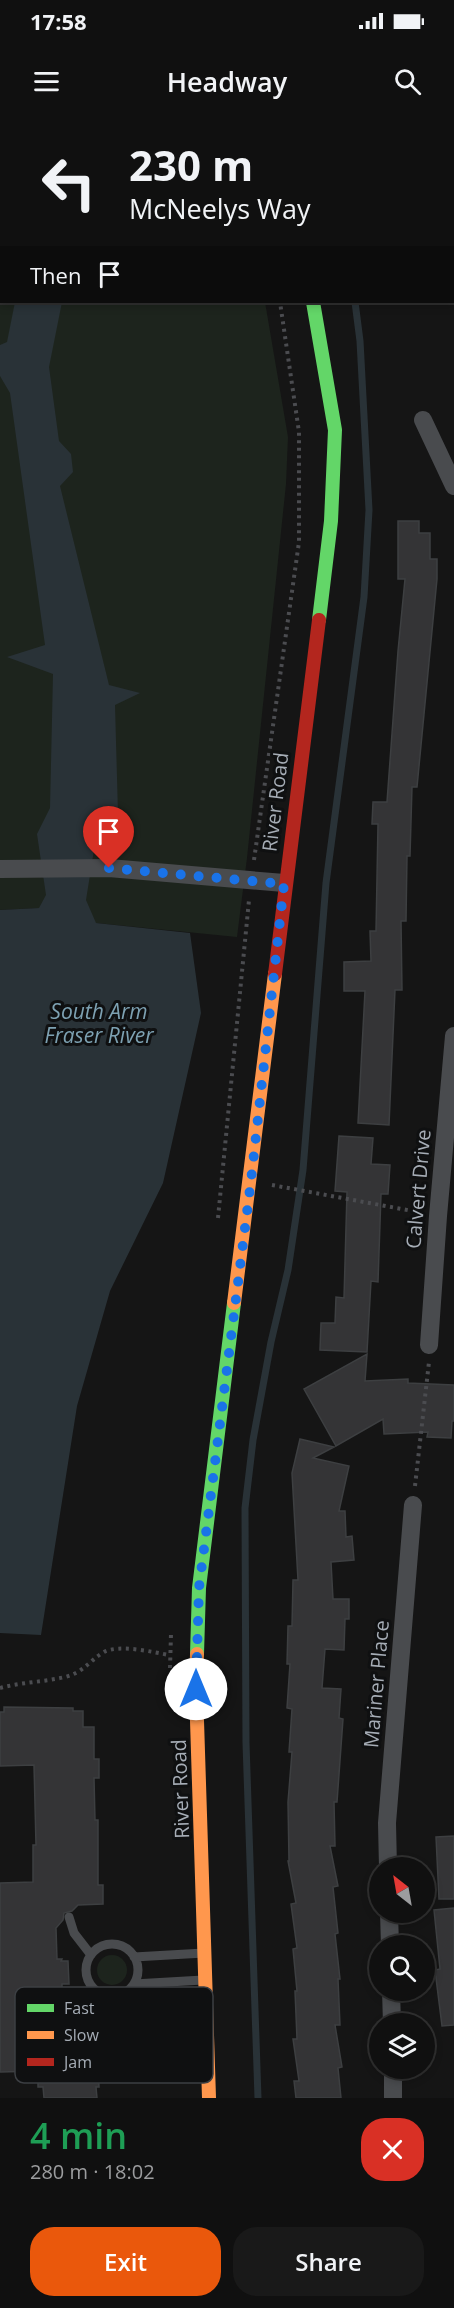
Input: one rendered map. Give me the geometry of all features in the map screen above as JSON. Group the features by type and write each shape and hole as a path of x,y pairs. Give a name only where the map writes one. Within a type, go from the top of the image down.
{"street":[{"name":"River Road","path":"205,1987 196,1675 199,1588 251,1181 284,884 331,521 334,475 335,430 313,303"},
{"path":"423,420 454,486"},
{"path":"0,869 109,868 284,884"},
{"name":"Calvert Drive","path":"429,1345 454,1036"},
{"name":"Mariner Place","path":"388,1857 387,1823 413,1505"},
{"path":"393,2079 393,2098"},
{"name":"River Road","path":"208,2083 209,2098"}],"lane":[{"path":"69,1917 77,1938 92,1955"},
{"path":"93,1987 87,1978 88,1962 97,1949 112,1945 121,1946 134,1958 137,1966 134,1984"},
{"path":"134,1958 205,1953"},
{"path":"130,1987 134,1984 205,1980"}],"path":[{"path":"255,854 288,628 298,542 299,432 280,303"},
{"path":"275,1185 420,1212"},
{"path":"413,1505 429,1367 429,1345"},
{"path":"0,1688 78,1673 111,1649 131,1649 170,1655"}],"shaded area":[{"path":"0,303 265,303 288,437 286,484 237,937 96,923 39,908 0,910"},
{"path":"112,1955 123,1959 127,1970 123,1981 112,1985 101,1981 97,1970 101,1959"}],"water":[{"name":"South Arm Fraser River","path":"15,303 62,303 49,367 59,441 71,454 73,472 60,486 109,685 140,693 115,705 118,813 97,831 86,900 96,923 190,933 201,1013 163,1183 110,1291 77,1406 41,1635 0,1633 0,910 39,908 46,895 37,834 50,808 53,674 7,657 45,645 10,393 0,376 0,345 7,342"}],"building":[{"path":"398,521 419,521 419,533 430,533 430,559 437,559 437,579 417,787 412,787 410,856 407,856 406,921 401,921 402,990 395,990 389,1125 358,1123 365,991 344,991 344,962 371,961 370,931 376,931 378,824 372,824 373,802 387,802 405,579 398,579"},
{"path":"339,1136 373,1138 371,1164 390,1165 388,1194 381,1194 378,1282 371,1281 367,1352 320,1350 321,1323 335,1323 336,1297 344,1298 347,1192 335,1191"},
{"path":"367,1354 365,1381 408,1379 408,1383 454,1385 454,1421 452,1421 451,1438 427,1437 428,1432 384,1434 383,1419 336,1446 304,1389"},
{"path":"300,1439 334,1447 313,1458 349,1466 339,1511 345,1511 346,1537 352,1536 354,1560 331,1562 333,1599 349,1599 349,1619 345,1619 344,1650 325,1649 322,1688 341,1689 339,1718 343,1719 337,1802 334,1802 335,1846 330,1846 338,1886 333,1887 340,1979 338,1979 340,2025 335,2025 342,2067 338,2068 341,2098 296,2098 294,2081 299,2081 293,2039 297,2039 295,1991 297,1991 293,1949 297,1948 291,1904 296,1903 288,1861 288,1802 292,1752 289,1752 292,1709 287,1708 290,1664 287,1664 288,1626 292,1626 293,1580 298,1580 292,1473"},
{"path":"4,1707 73,1708 73,1711 83,1711 83,1727 94,1727 94,1759 99,1759 99,1778 94,1778 95,1820 98,1820 98,1885 103,1885 103,1904 78,1905 72,1911 64,1913 63,1920 56,1928 57,1959 68,1961 69,1984 62,1984 62,1987 15,1987 15,2072 0,2072 0,1883 33,1882 33,1845 36,1845 34,1765 0,1766 0,1712 4,1712"},
{"path":"454,1836 454,1899 439,1899 436,1837"},
{"path":"454,1908 454,2025 442,2026 435,1970 440,1969 435,1910"},
{"path":"38,2083 99,2083 99,2087 96,2087 97,2098 44,2098 43,2087 38,2087"}],"waterway":[{"path":"258,2098 246,1743 245,1508 253,1440 271,1342 288,1270 303,1170 326,883 364,597 369,510 360,341 355,303"}],"traffic: fast":[{"path":"313,303 335,430 331,521 319,620"},
{"path":"197,1654 199,1588 234,1303"}],"traffic: slow":[{"path":"234,1303 275,974"},
{"path":"197,1654 196,1689 205,1987"},
{"path":"209,2083 209,2098"}],"traffic: jam":[{"path":"275,974 319,620"}],"route":[{"path":"109,868 284,884 251,1181 199,1588 196,1689"}]}
